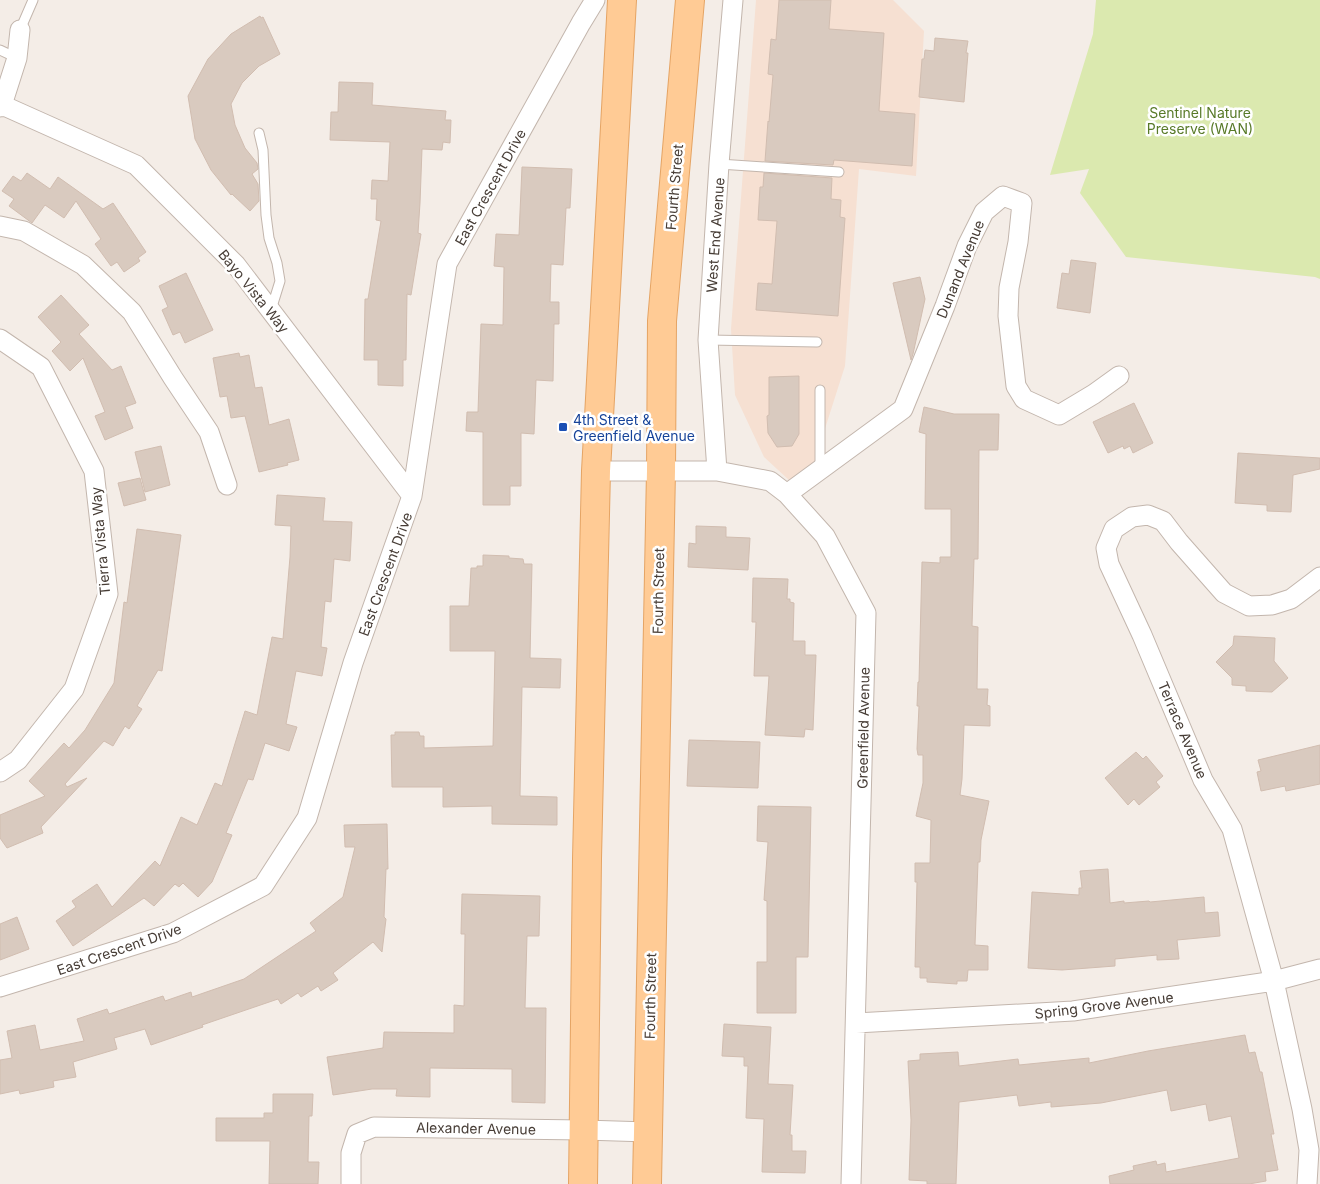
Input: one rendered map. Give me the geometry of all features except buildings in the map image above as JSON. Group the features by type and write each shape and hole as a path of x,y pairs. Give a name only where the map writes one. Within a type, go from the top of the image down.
{"main road":[{"path":"583,1184 587,859 596,471 622,0"},
{"name":"Fourth Street","path":"647,1184 661,471 662,321 690,0"}],"street":[{"name":"East Crescent Drive","path":"0,987 173,933 263,886 306,818 353,663 412,496 447,264 576,31 596,0"},
{"name":"West End Avenue","path":"717,471 708,340 732,0"},
{"name":"Bayo Vista Way","path":"20,30 8,54 1,106 136,165 236,265 412,496"},
{"name":"Dunand Avenue","path":"787,494 903,409 967,246 984,212 1004,196 1022,203 1018,242 1009,288 1008,316 1016,386 1024,400 1059,414 1094,394 1119,376"},
{"path":"0,226 24,231 83,265 132,312 209,432 228,485"},
{"name":"Tierra Vista Way","path":"0,339 41,367 94,471 108,594 74,689 18,760 0,772"},
{"name":"Greenfield Avenue","path":"596,471 717,471 770,481 787,494 825,536 866,613 851,1184"},
{"name":"Terrace Avenue","path":"1307,1184 1309,1150 1302,1109 1274,981 1232,829 1203,780 1142,635 1109,564 1106,548 1114,529 1132,518 1148,515 1163,521 1224,593 1249,606 1272,605 1291,599 1320,577"},
{"name":"Spring Grove Avenue","path":"856,1023 1073,1011 1274,981 1320,969"},
{"name":"Alexander Avenue","path":"351,1184 351,1153 357,1134 374,1127 648,1132"}],"lane":[{"path":"20,30 33,0"},
{"path":"259,133 263,150 268,238 277,263 280,281 271,310"},
{"path":"719,164 839,172"},
{"path":"708,340 817,342"},
{"path":"820,390 820,468"}],"shaded area":[{"path":"756,0 893,0 924,31 916,176 859,169 845,366 814,463 790,481 764,457 735,395 731,329"}],"green space":[{"name":"Sentinel Nature Preserve (WAN)","path":"1096,0 1320,0 1320,279 1126,257 1080,193 1089,169 1050,175 1093,34"}],"place":[{"name":"4th Street & Greenfield Avenue","path":"563,427"}]}
